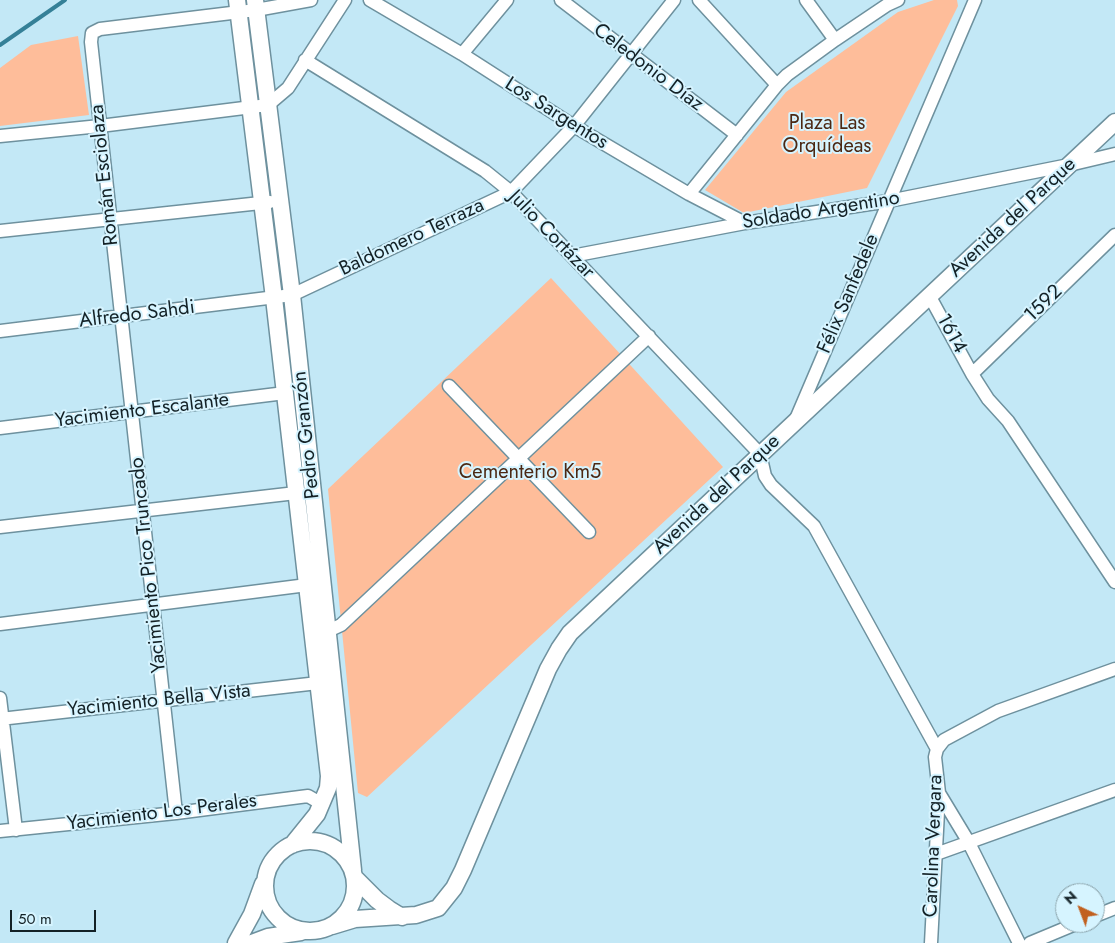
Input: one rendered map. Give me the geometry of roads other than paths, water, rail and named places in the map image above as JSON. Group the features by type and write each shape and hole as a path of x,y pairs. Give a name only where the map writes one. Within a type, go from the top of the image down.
{"main road":[{"name":"Pedro Granzón","path":"255,5 292,295 306,427 320,632 354,874"},
{"name":"Pedro Granzón","path":"237,6 274,298 307,585 320,632 318,683 329,776 328,788 322,804 309,825 292,844"},
{"name":"Avenida del Parque","path":"332,926 361,918 402,917 429,912 438,908 454,888 463,870 548,669 570,633 1115,122"},
{"path":"236,943 252,914 269,867 279,854 292,844 308,841 332,846 344,856 354,874 377,900 402,917"},
{"path":"266,874 266,898 274,913 285,924 308,932"},
{"path":"252,943 276,936 308,932 332,926 344,916 353,902 355,894 354,874"}],"street":[{"path":"237,6 311,0"},
{"path":"0,136 100,126 268,105 288,88 345,0"},
{"name":"Los Sargentos","path":"370,0 462,54 574,126 689,194 745,223"},
{"path":"462,54 506,0"},
{"name":"Celedonio Díaz","path":"561,0 736,135"},
{"name":"Baldomero Terraza","path":"274,298 292,295 511,192 531,174 574,126 674,0"},
{"path":"699,0 777,85"},
{"path":"806,0 835,40"},
{"path":"689,194 777,85 835,40 887,5 898,0"},
{"name":"Félix Sanfedele","path":"794,422 975,0"},
{"name":"Román Esciolaza","path":"121,316 91,42 92,33 100,29 237,6"},
{"name":"Julio Cortázar","path":"305,60 485,171 511,192 760,454"},
{"name":"Soldado Argentino","path":"572,256 745,223 889,201 1115,154"},
{"path":"0,231 280,200"},
{"name":"1592","path":"972,374 1115,235"},
{"name":"1614","path":"929,295 972,374 988,399 1008,420 1115,582"},
{"name":"Alfredo Sahdi","path":"0,331 274,298"},
{"name":"Yacimiento Pico Truncado","path":"121,316 176,813"},
{"path":"320,632 341,625 648,336"},
{"path":"448,386 589,532"},
{"name":"Yacimiento Escalante","path":"0,428 285,393"},
{"path":"289,428 306,427"},
{"path":"760,454 765,476 771,485 814,526 937,749 944,740 998,711 1115,669"},
{"path":"0,527 296,493"},
{"path":"0,624 307,585"},
{"name":"Yacimiento Bella Vista","path":"1,719 318,683"},
{"path":"0,698 1,719 16,830"},
{"name":"Carolina Vergara","path":"931,943 939,793 935,757 937,749"},
{"path":"936,854 1115,790"},
{"path":"939,793 968,841 1019,943"},
{"name":"Yacimiento Los Perales","path":"0,831 176,813 308,796 322,804"},
{"path":"1030,943 1055,933"}],"waterway":[{"path":"0,45 65,0"}],"park label":[{"name":"Plaza Las Orquídeas","path":"827,136"},
{"name":"Cementerio Km5","path":"530,473"}]}
